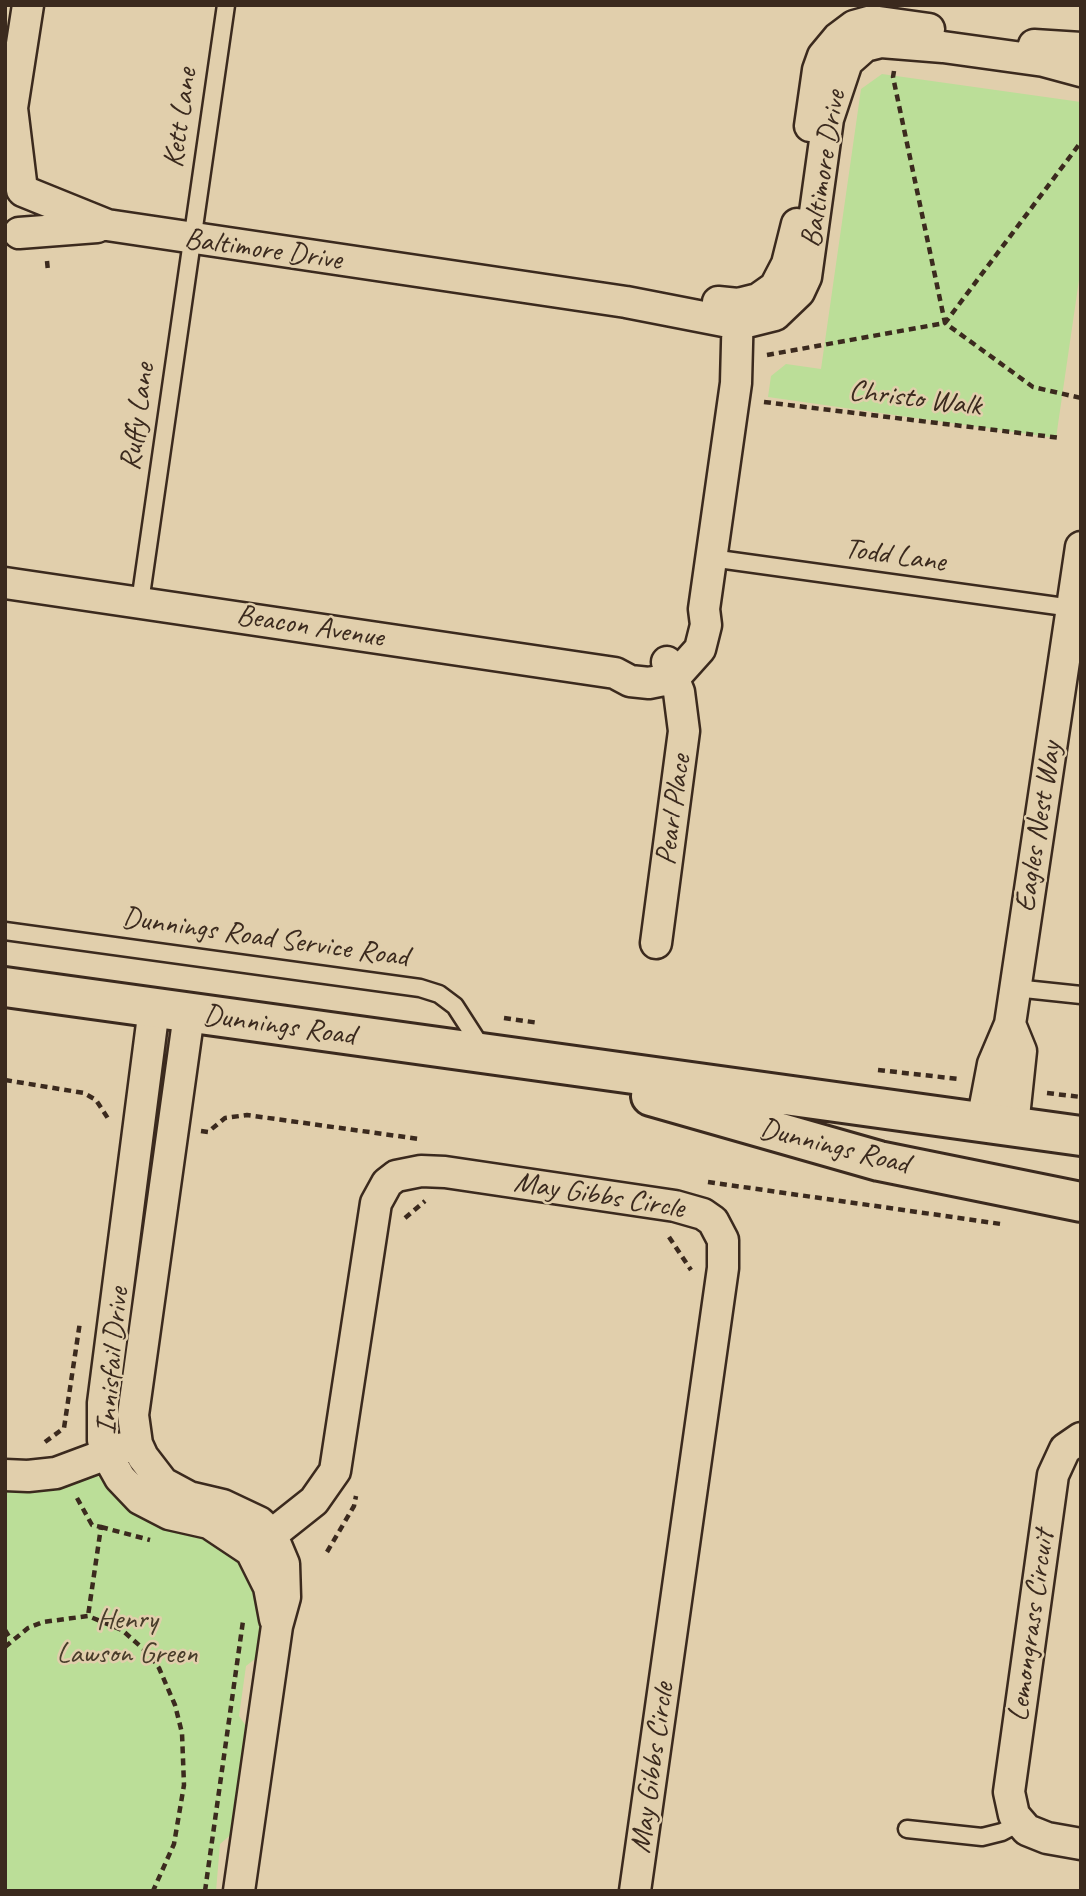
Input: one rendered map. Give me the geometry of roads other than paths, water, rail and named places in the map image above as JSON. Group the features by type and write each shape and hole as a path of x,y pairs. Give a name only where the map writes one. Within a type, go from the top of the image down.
{"street":[{"path":"12,237 29,213 17,187 9,116 28,5"},
{"path":"855,26 884,20 1039,46 1081,48"},
{"path":"855,26 900,43 1044,61 1081,71"},
{"name":"Baltimore Drive","path":"17,187 107,225 191,240 626,302 739,326 787,264 796,230 818,70 830,46 855,26"},
{"name":"Baltimore Drive","path":"12,237 107,225"},
{"path":"670,670 704,609 739,326"},
{"name":"Eagles Nest Way","path":"998,1124 988,1083 1010,1024 1081,547"},
{"name":"Beacon Avenue","path":"5,583 615,673 670,670"},
{"name":"Pearl Place","path":"656,943 683,754 684,715 670,670"},
{"name":"Dunnings Road","path":"5,987 552,1065 1081,1136"},
{"name":"Innisfail Drive","path":"172,1011 133,1415 137,1444 151,1470 175,1491 243,1512 261,1542"},
{"name":"Innisfail Drive","path":"172,1011 103,1403 106,1453 120,1478 140,1499 169,1514 209,1523 261,1542"},
{"name":"Eagles Nest Way","path":"998,1124 1018,1088 1020,1051 1010,1024"},
{"name":"Dunnings Road","path":"552,1065 766,1131 879,1161 1081,1202"},
{"name":"May Gibbs Circle","path":"261,1542 314,1501 335,1471 341,1446 376,1203 387,1183 397,1176 421,1171 444,1172 675,1206 703,1214 713,1221 723,1240 723,1268 635,1891"},
{"name":"Lemongrass Circuit","path":"1019,1823 1011,1804 1010,1778 1050,1494 1060,1457 1070,1444 1081,1438"},
{"path":"5,1475 56,1473 137,1444"},
{"path":"239,1891 277,1626 287,1579 284,1564 261,1542"},
{"path":"1019,1823 1037,1835 1081,1844"}],"lane":[{"name":"Kett Lane","path":"191,240 226,5"},
{"name":"Ruffy Lane","path":"140,602 191,240"},
{"name":"Todd Lane","path":"711,558 1072,608"},
{"name":"Dunnings Road Service Road","path":"5,931 420,988 439,994 455,1006 486,1055"},
{"path":"1015,988 1081,995"},
{"path":"907,1829 982,1837 1002,1832 1019,1823"}],"park label":[{"name":"Henry Lawson Green","path":"127,1637"}]}
